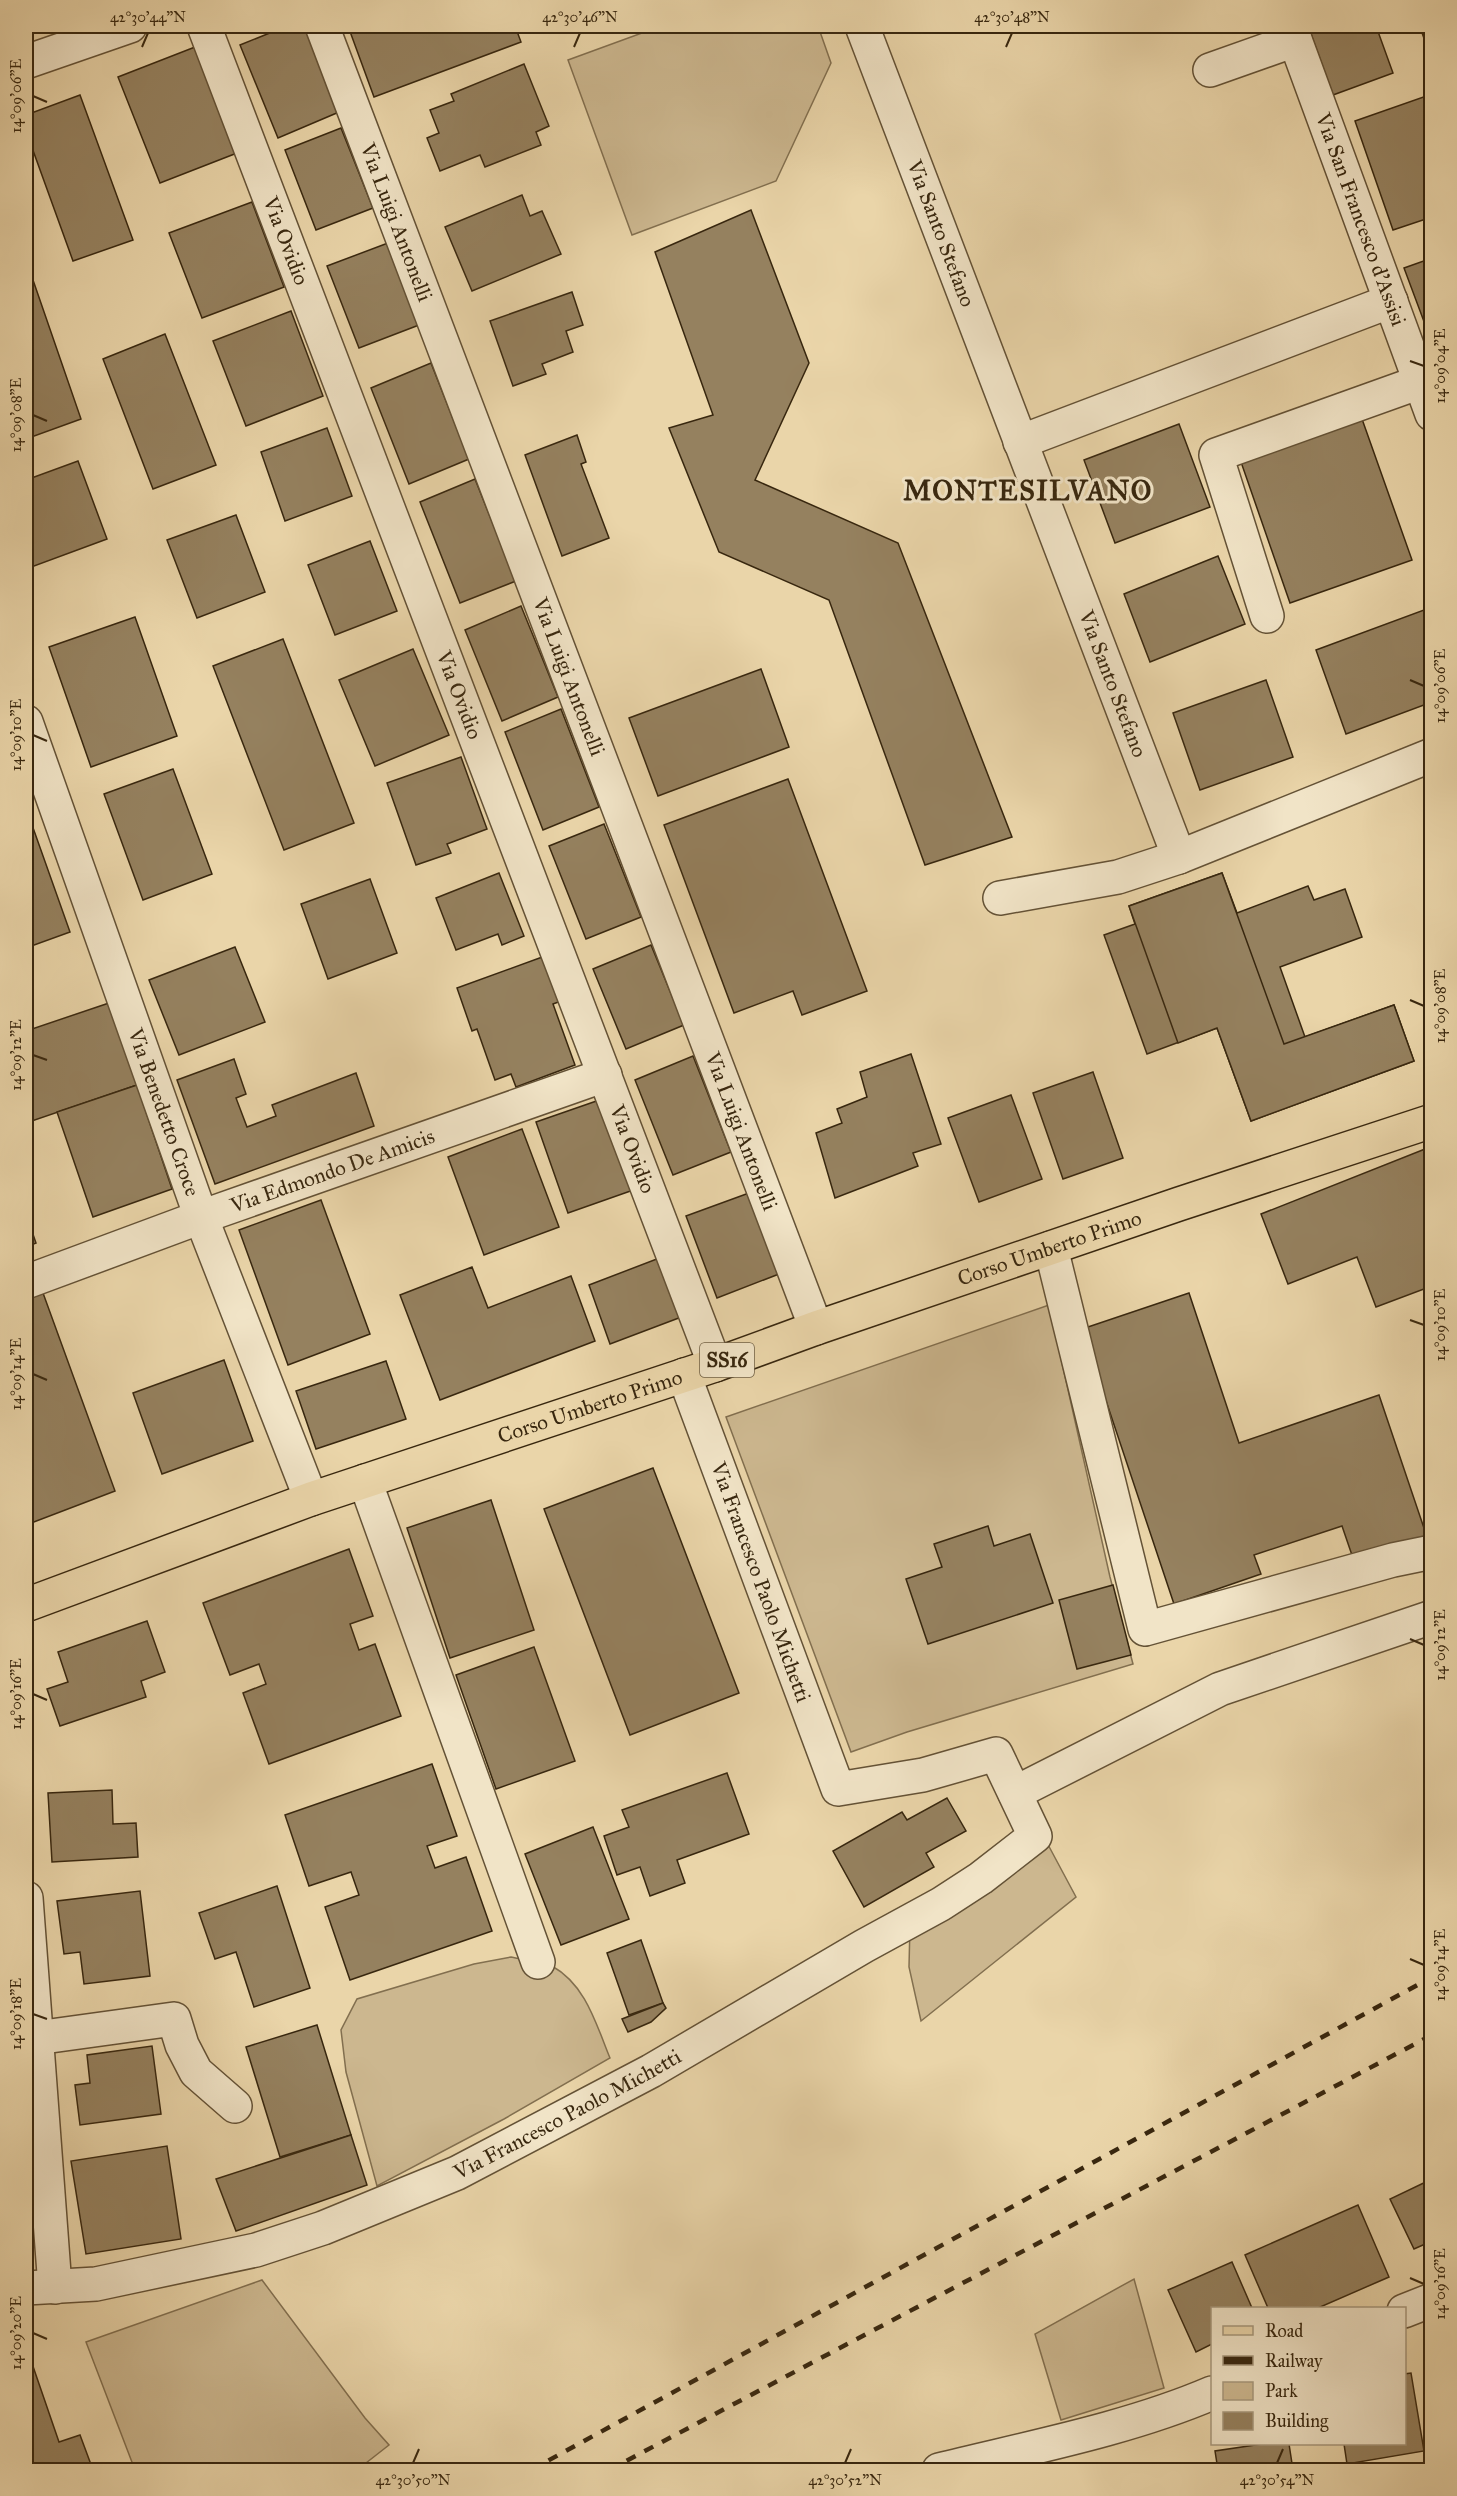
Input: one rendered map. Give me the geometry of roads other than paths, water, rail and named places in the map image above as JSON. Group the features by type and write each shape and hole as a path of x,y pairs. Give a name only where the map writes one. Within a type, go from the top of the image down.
{"main road":[{"name":"Corso Umberto Primo","path":"26,1605 311,1499 715,1365 816,1328 1431,1121"}],"street":[{"path":"26,62 130,26"},
{"name":"Via Ovidio","path":"204,26 715,1365"},
{"name":"Via Luigi Antonelli","path":"322,26 816,1328"},
{"name":"Via Santo Stefano","path":"862,26 1179,857"},
{"path":"1210,70 1292,33"},
{"name":"Via San Francesco d'Assisi","path":"1292,33 1431,414"},
{"path":"1020,442 1390,301"},
{"path":"1267,616 1216,454 1420,382"},
{"name":"Via Benedetto Croce","path":"26,722 201,1216 311,1499"},
{"path":"1000,898 1118,877 1179,857 1431,755"},
{"name":"Via Edmondo De Amicis","path":"26,1282 201,1216 605,1075"},
{"path":"1051,1248 1145,1629 1394,1560 1431,1552"},
{"name":"Via Francesco Paolo Michetti","path":"40,2288 96,2284 256,2250 323,2228 457,2174 651,2072 941,1904 981,1878 1035,1836 996,1754 923,1775 838,1789 684,1375"},
{"path":"365,1481 538,1962"},
{"path":"1015,1793 1220,1689 1431,1617"},
{"path":"26,1898 36,2038 40,2288"},
{"path":"36,2038 174,2019 182,2045 196,2072 235,2106"},
{"path":"1406,2310 1431,2300"},
{"path":"939,2470 1079,2435 1185,2404 1211,2393"}],"railway":[{"path":"531,2470 1432,1977"},
{"path":"609,2470 1432,2035"}],"district":[{"name":"MONTESILVANO","path":"1028,491"}]}
